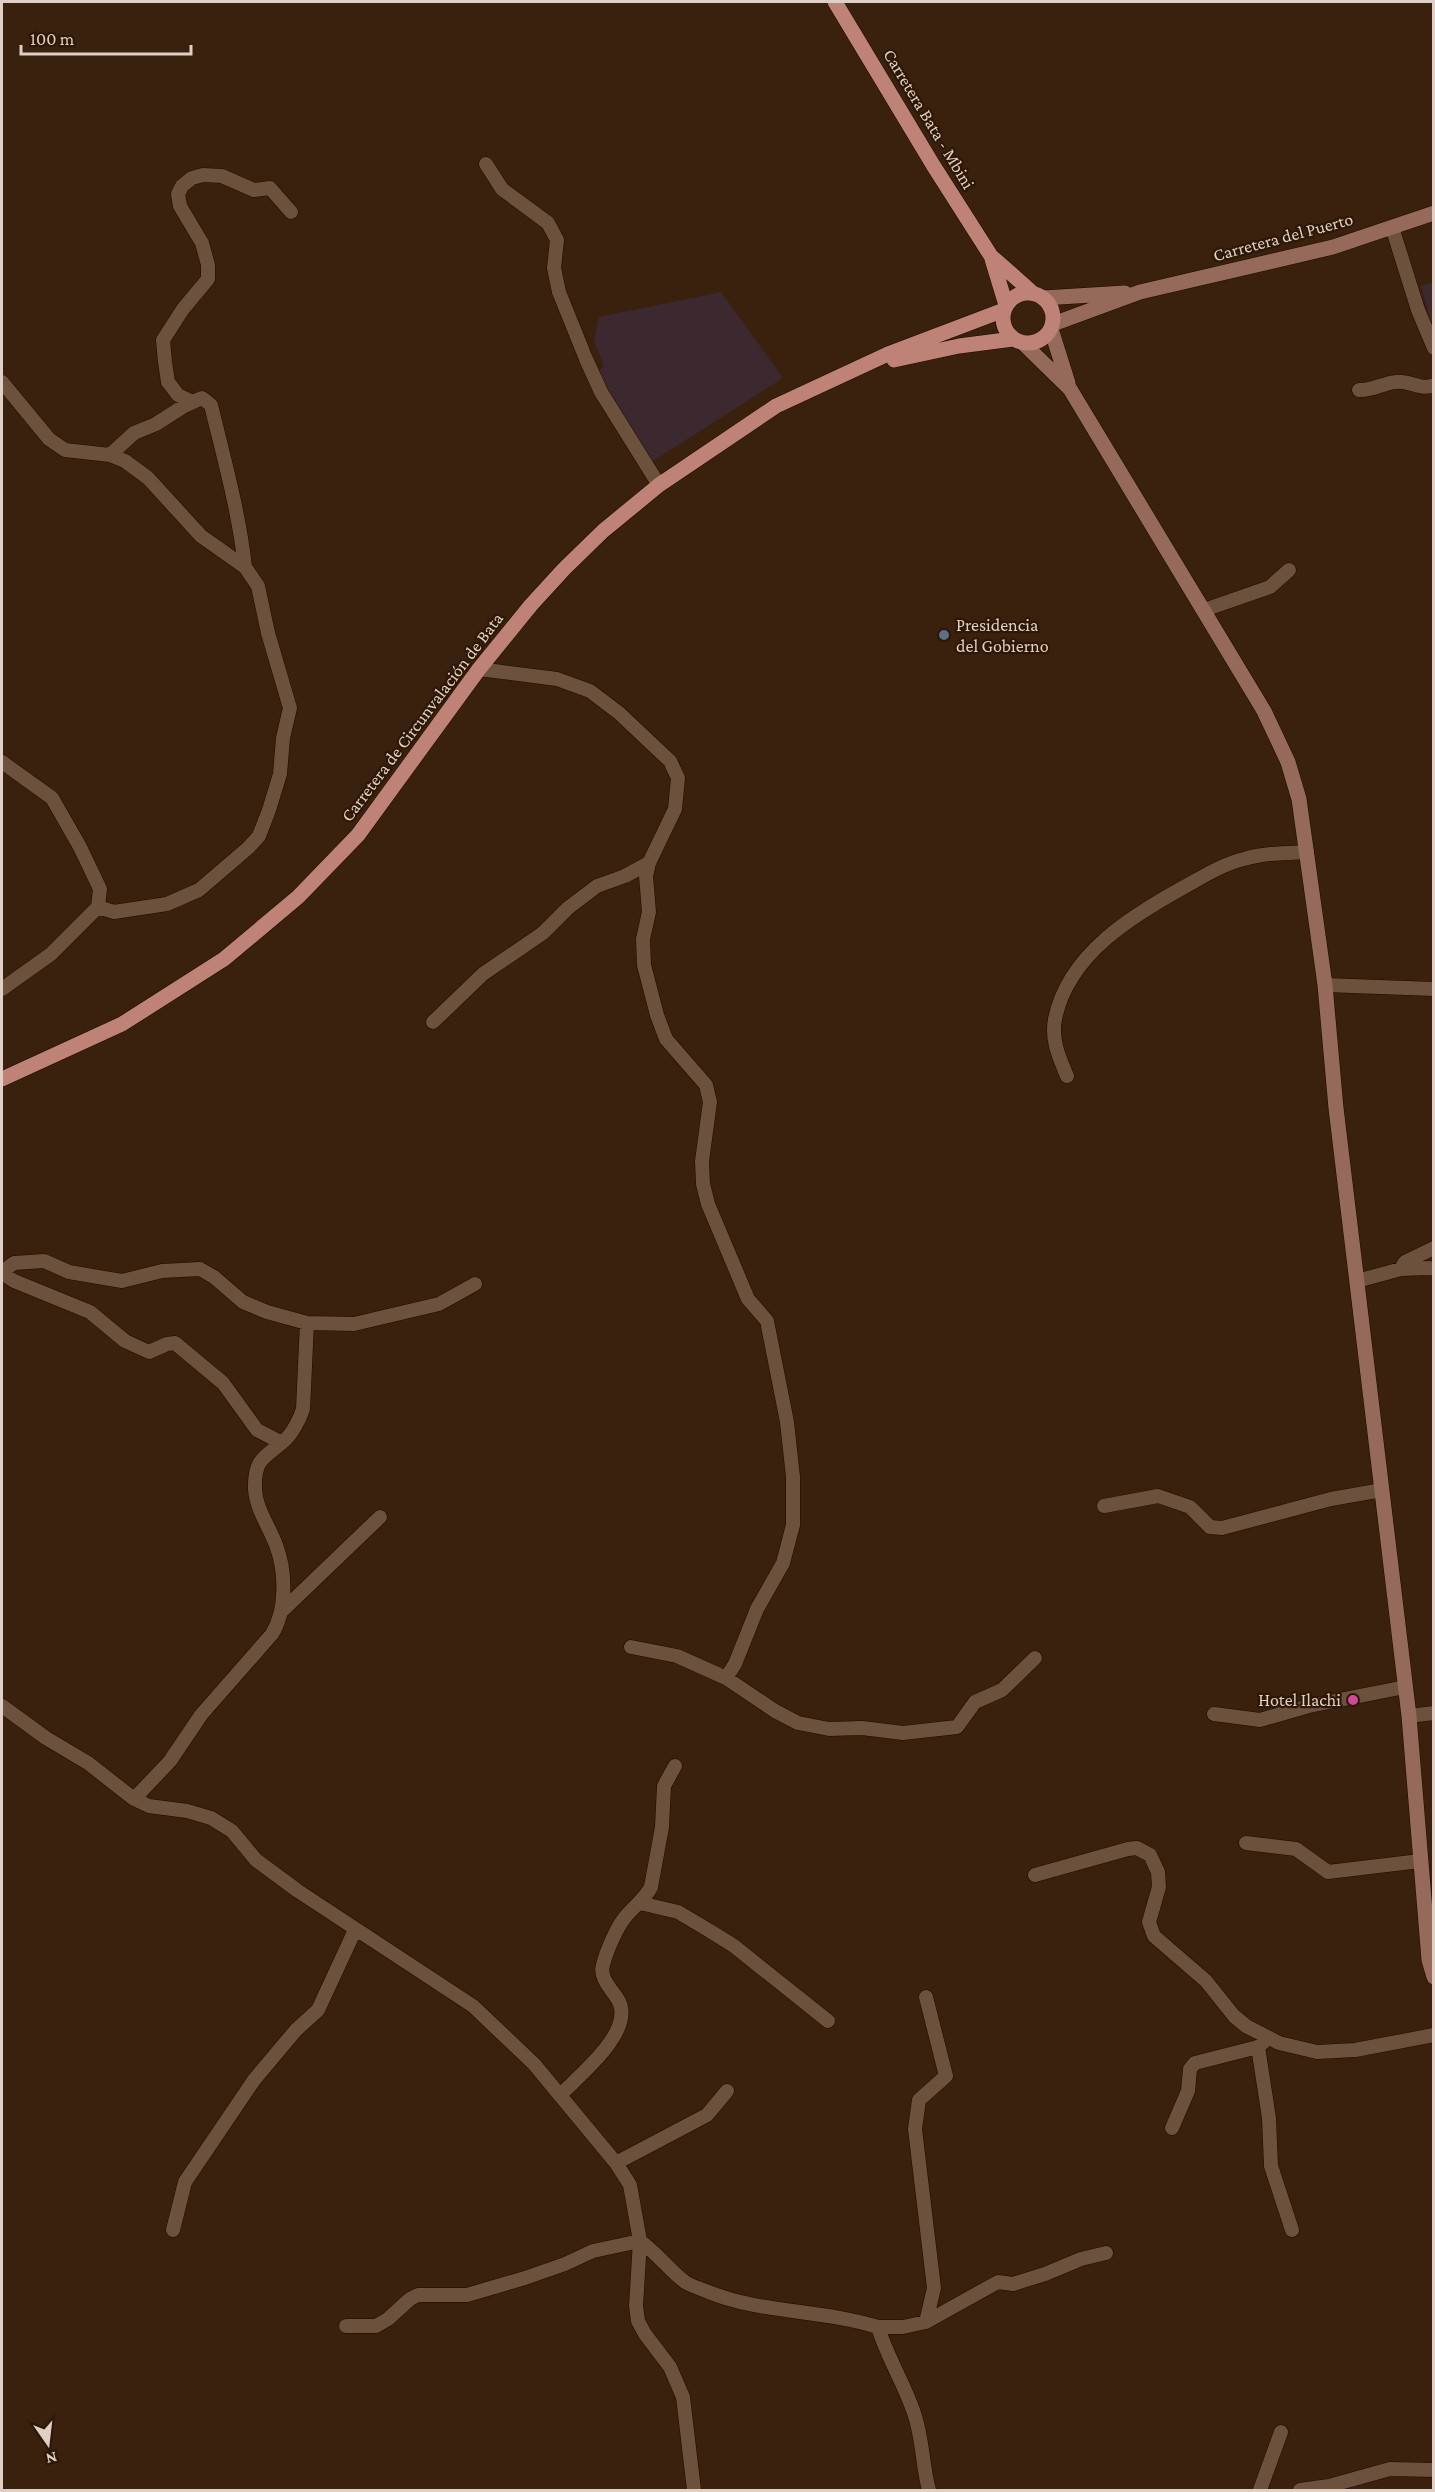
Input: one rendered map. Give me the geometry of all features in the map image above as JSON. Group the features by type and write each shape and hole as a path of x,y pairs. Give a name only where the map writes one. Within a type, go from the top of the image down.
{"main road":[{"name":"Carretera Bata - Mbini","path":"835,2 991,256 1038,296"},
{"name":"Carretera del Puerto","path":"1052,326 1140,292 1333,247 1434,213"},
{"name":"Carretera Bata - Mbini","path":"991,256 1005,308"},
{"name":"Carretera del Puerto","path":"1038,296 1140,292"},
{"path":"1070,389 1018,341 1003,323 1005,308 1018,295 1038,296 1052,309 1052,326 1070,389 1264,711 1288,762 1299,799 1325,985 1336,1108 1409,1716 1420,1861 1434,1977"},
{"name":"Carretera de Circunvalación de Bata","path":"3,1074 122,1024 224,959 298,897 358,835 479,669 564,569 603,531 659,485 776,406 912,345 1005,308"},
{"path":"1018,341 1039,341 1052,326"},
{"name":"Carretera de Circunvalación de Bata","path":"864,366 959,346 1018,341"}],"street":[{"path":"486,164 502,189 548,223 557,240 554,268 559,292 586,358 601,393 659,485"},
{"path":"193,402 178,395 168,382 163,340 183,309 208,279 208,265 202,243 180,206 178,194 182,186 192,178 203,175 222,176 254,190 270,188 291,212"},
{"path":"1392,228 1418,310 1434,348"},
{"path":"1359,390 1368,391 1395,381 1424,387 1434,386"},
{"path":"2,382 49,439 64,450 110,455 125,460 148,478 201,536 245,567 258,586 268,633 290,708 283,738 280,774 259,836 199,890 167,904 114,912 98,906"},
{"path":"110,455 134,433 156,424 193,402 202,398 211,405 240,529 245,567"},
{"path":"1204,610 1270,587 1288,570"},
{"path":"479,669 557,679 590,691 619,713 670,761 678,778 675,809 649,863 646,876 650,912 642,951 644,965 666,1039 706,1085 710,1102 702,1161 703,1184 708,1204 748,1299 767,1322 787,1422 793,1477 793,1525 783,1563 758,1608 735,1664 726,1678"},
{"path":"2,762 52,798 80,847 100,889 98,906 51,954 2,989"},
{"path":"1067,1076 1056,1052 1054,1040 1055,1020 1063,993 1088,958 1125,922 1217,869 1243,859 1307,852"},
{"path":"433,1022 483,974 543,933 568,908 597,886 625,876 649,863"},
{"path":"1325,985 1434,989"},
{"path":"1401,1269 1405,1262 1434,1248"},
{"path":"282,1443 257,1430 223,1383 175,1344 167,1344 149,1352 125,1341 90,1312 14,1281 2,1272 14,1263 44,1261 69,1272 122,1281 162,1271 201,1269 214,1276 243,1302 267,1312 307,1323 354,1324 439,1304 475,1284"},
{"path":"1357,1281 1401,1269 1434,1269"},
{"path":"282,1611 282,1576 277,1547 257,1502 256,1468 259,1461 286,1440 303,1409 307,1323"},
{"path":"1104,1506 1158,1496 1190,1507 1210,1527 1222,1528 1331,1499 1382,1490"},
{"path":"134,1799 170,1761 201,1715 272,1634 282,1611 380,1517"},
{"path":"631,1647 677,1656 726,1678 775,1711 798,1723 829,1729 862,1728 903,1733 957,1727 975,1702 1002,1690 1035,1658"},
{"path":"1214,1714 1260,1720 1309,1706 1405,1687"},
{"path":"2,1706 46,1738 88,1763 134,1799 149,1806 187,1811 211,1818 232,1831 256,1860 355,1930 473,2006 534,2064 616,2163 630,2185 640,2241 636,2306 638,2321 670,2367 680,2390 694,2490"},
{"path":"1409,1716 1434,1713"},
{"path":"560,2095 607,2050 621,2017 620,2002 603,1978 602,1971 622,1921 651,1887 662,1827 664,1786 675,1766"},
{"path":"1246,1843 1296,1849 1328,1872 1420,1861"},
{"path":"1035,1875 1128,1849 1137,1848 1150,1855 1160,1879 1149,1922 1154,1936 1206,1981 1234,2016 1263,2043 1271,2166 1292,2230"},
{"path":"640,1902 678,1912 734,1946 828,2021"},
{"path":"173,2230 185,2182 254,2080 296,2030 318,2010 355,1930"},
{"path":"926,1997 946,2076 919,2100 915,2129 934,2288 926,2322"},
{"path":"1172,2128 1188,2091 1190,2069 1195,2063 1263,2043 1279,2043 1317,2052 1336,2052 1434,2035"},
{"path":"616,2163 707,2115 727,2091"},
{"path":"346,2326 376,2326 418,2295 467,2295 525,2278 593,2251 640,2241 660,2256 686,2282 723,2298 754,2306 848,2318 878,2327 926,2322 998,2282 1013,2284 1081,2259 1106,2253"},
{"path":"878,2327 886,2353 915,2414 922,2442 923,2466 929,2490"},
{"path":"1260,2490 1281,2432"},
{"path":"1300,2490 1329,2486 1390,2469 1434,2470"}],"shaded area":[{"path":"1434,282 1433,327 1421,286"},
{"path":"721,292 783,378 650,463 596,374 604,366 594,341 599,317"}],"place":[{"name":"Presidencia del Gobierno","path":"944,635"},
{"name":"Hotel Ilachi","path":"1353,1700"}]}
